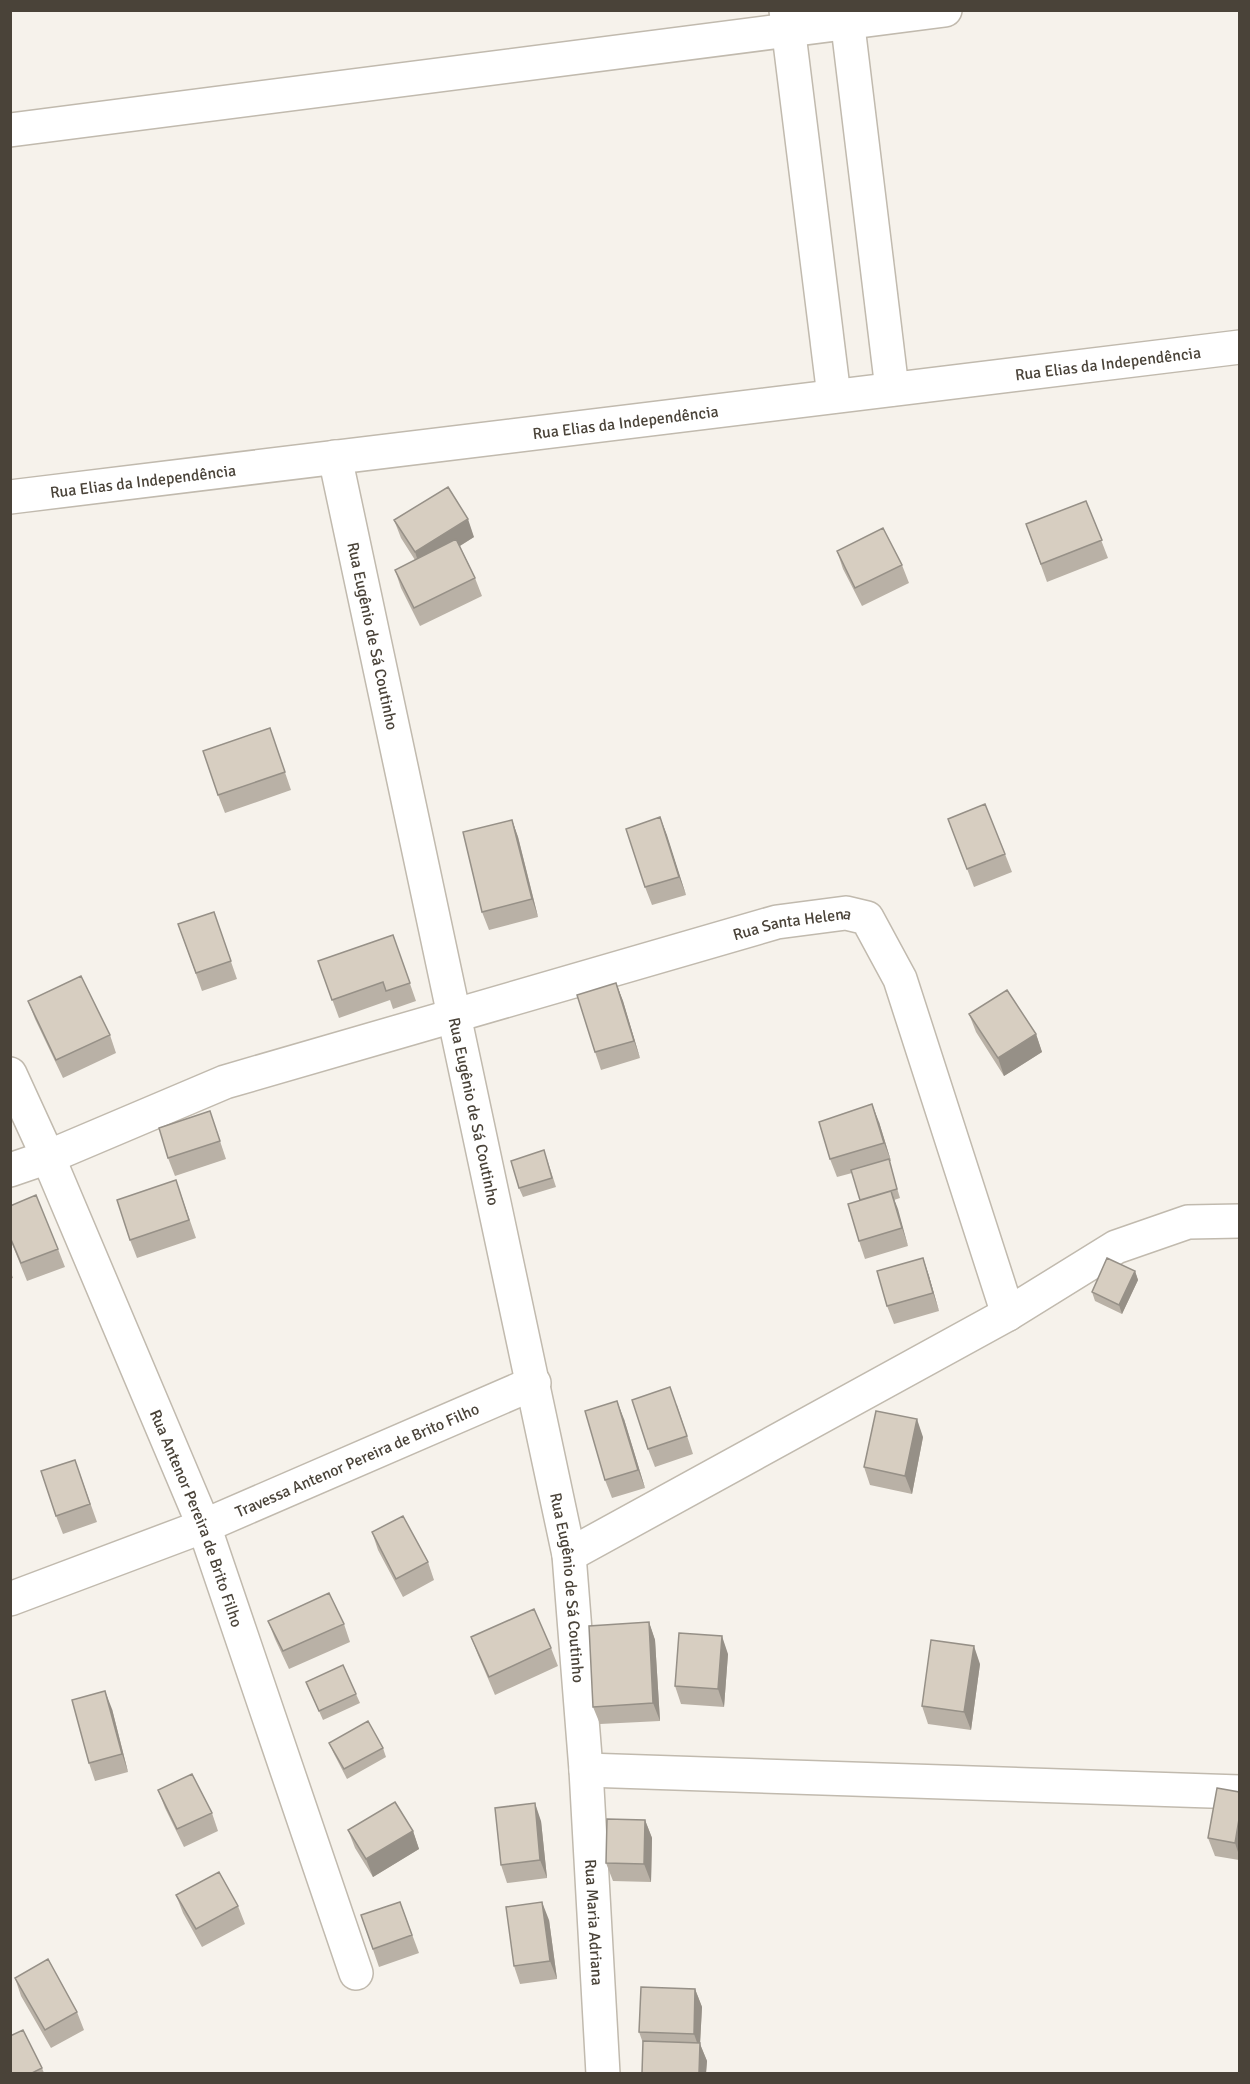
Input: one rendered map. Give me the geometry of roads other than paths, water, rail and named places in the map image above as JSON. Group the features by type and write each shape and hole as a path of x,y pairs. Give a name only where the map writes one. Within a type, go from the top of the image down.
{"street":[{"path":"10,130 788,20 945,10"},
{"path":"847,16 892,389"},
{"path":"788,20 834,396"},
{"name":"Rua Elias da Independência","path":"10,497 1239,347"},
{"name":"Rua Eugênio de Sá Coutinho","path":"335,458 569,1555 586,1770"},
{"name":"Rua Santa Helena","path":"48,1157 225,1082 777,922 846,913 867,918 900,979 1008,1314"},
{"name":"Rua Antenor Pereira de Brito Filho","path":"10,1074 48,1157 204,1526 356,1973"},
{"path":"10,1170 48,1157"},
{"path":"569,1555 1008,1314 1116,1247 1188,1222 1239,1221"},
{"name":"Travessa Antenor Pereira de Brito Filho","path":"10,1599 204,1526 534,1383"},
{"path":"586,1770 1239,1791"},
{"name":"Rua Maria Adriana","path":"586,1770 603,2073"}]}
